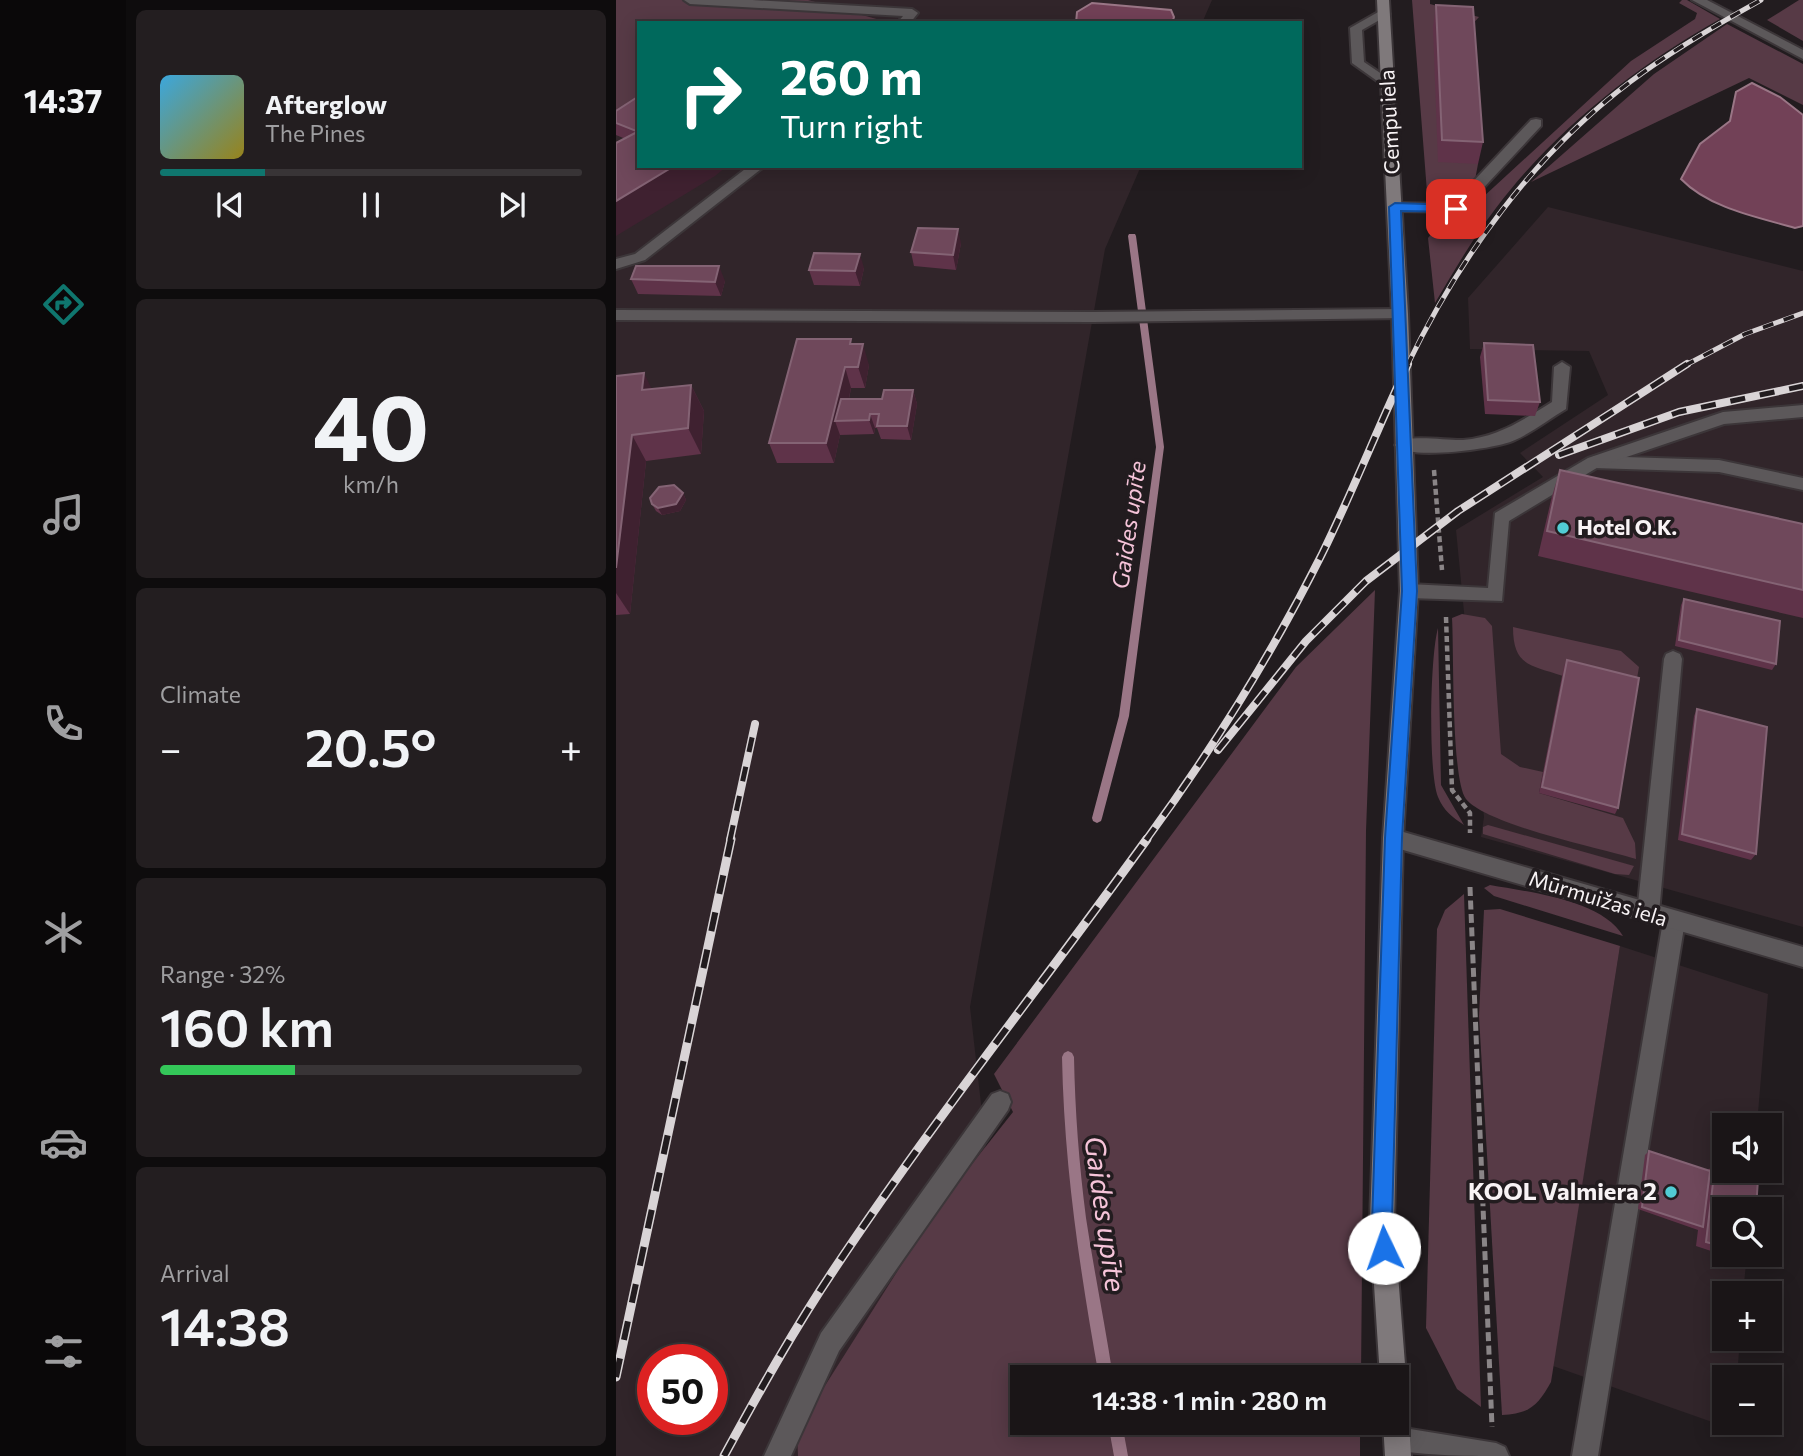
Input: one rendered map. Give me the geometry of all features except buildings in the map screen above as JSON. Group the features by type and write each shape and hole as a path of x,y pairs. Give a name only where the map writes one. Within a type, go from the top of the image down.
{"main road":[{"name":"Cempu iela","path":"1383,7 1395,207 1409,591 1393,838 1382,1223 1392,1365"}],"street":[{"path":"690,0 912,13 905,21"},
{"path":"1698,0 1803,55"},
{"path":"1383,7 1356,28 1358,63 1387,84"},
{"path":"1395,207 1456,209 1536,123"},
{"path":"616,264 640,257 755,168"},
{"path":"616,315 1399,314"},
{"path":"1403,445 1463,446 1508,437 1560,405 1562,367"},
{"path":"1409,591 1496,596 1501,518 1594,462 1723,418 1803,411"},
{"path":"1594,462 1718,466 1803,484"},
{"path":"1648,913 1673,659"},
{"name":"Mūrmuižas iela","path":"1393,838 1803,957"},
{"path":"1585,1456 1674,921"},
{"path":"777,1456 830,1342 1000,1102"},
{"path":"1397,1440 1496,1456"}],"path":[{"path":"1434,466 1441,557"},
{"path":"1446,621 1452,790 1470,813"},
{"path":"1470,895 1490,1399"}],"shaded area":[{"path":"616,0 1212,0 1203,21 637,21 637,168 1140,168 1105,249 970,1007 1011,1365 1010,1435 1019,1435 1021,1456 616,1456"},
{"path":"616,0 808,0 884,21 637,21 637,99 616,115"},
{"path":"1412,0 1430,0 1430,4 1479,17 1469,28 1478,164 1475,180 1452,191 1427,192"},
{"path":"1687,0 1720,19 1628,79 1544,152 1488,219 1435,303 1428,238 1432,233 1444,233 1631,61 1695,19 1697,13 1679,3"},
{"path":"1803,0 1803,41 1767,20"},
{"path":"1092,3 1171,10 1174,17 1173,21 1076,21 1077,12"},
{"path":"1727,24 1803,64 1803,105 1749,78 1531,182 1654,74"},
{"path":"1752,83 1780,97 1803,115 1803,226 1795,228 1734,210 1705,197 1681,179 1700,144 1730,121 1736,92"},
{"path":"1548,207 1803,271 1803,927 1481,837 1484,817 1456,530 1543,477 1520,453 1608,395 1589,351 1470,349 1468,298"},
{"path":"1375,590 1366,831 1361,1365 1010,1365 1010,1435 1360,1435 1360,1456 798,1456 797,1430 938,1207 1013,1112 994,1074 1296,667"},
{"path":"1462,614 1485,618 1492,626 1501,754 1520,767 1543,772 1539,793 1623,818 1635,843 1636,859 1520,827 1478,809 1466,799 1458,767 1453,684 1452,618"},
{"path":"1513,627 1621,651 1639,667 1636,684 1565,667 1563,676 1533,666 1520,657 1516,650"},
{"path":"1438,628 1441,785 1464,825 1443,806 1435,784 1431,714 1433,663"},
{"path":"1488,825 1634,866 1629,875 1615,874 1483,834 1483,827"},
{"path":"1490,885 1544,895 1582,906 1613,924 1623,936 1494,896 1484,888"},
{"path":"1464,894 1481,1407 1457,1389 1426,1328 1437,929 1445,910"},
{"path":"1500,909 1620,946 1551,1382 1532,1407 1520,1413 1502,1415 1479,1016 1484,910"},
{"path":"1620,946 1768,994 1758,1113 1712,1113 1712,1183 1752,1183 1751,1197 1712,1197 1712,1267 1746,1267 1744,1281 1712,1281 1712,1351 1739,1351 1738,1365 1712,1365 1712,1422 1553,1366"}],"waterway":[{"name":"Gaides upīte","path":"1097,818 1124,716 1160,447 1132,236"},
{"name":"Gaides upīte","path":"1068,1057 1075,1178 1104,1365"},
{"name":"Gaides upīte","path":"1117,1435 1121,1456"}],"railway":[{"path":"1408,365 1450,286 1475,248 1531,175 1562,142 1630,82 1694,39 1761,0"},
{"path":"1684,366 1745,334 1803,313"},
{"path":"1218,750 1306,641 1366,581 1458,511 1687,364"},
{"path":"1146,840 1218,736 1283,628 1333,530 1408,365"},
{"path":"1559,455 1679,412 1803,386"},
{"path":"730,840 755,724"},
{"path":"616,1377 731,839"},
{"path":"724,1456 805,1314 872,1213 1147,839"}],"place":[{"name":"Hotel O.K.","path":"1563,528"},
{"name":"KOOL Valmiera 2","path":"1671,1192"}],"route":[{"path":"1384,1248 1382,1223 1393,838 1409,591 1395,207 1456,209"}]}
